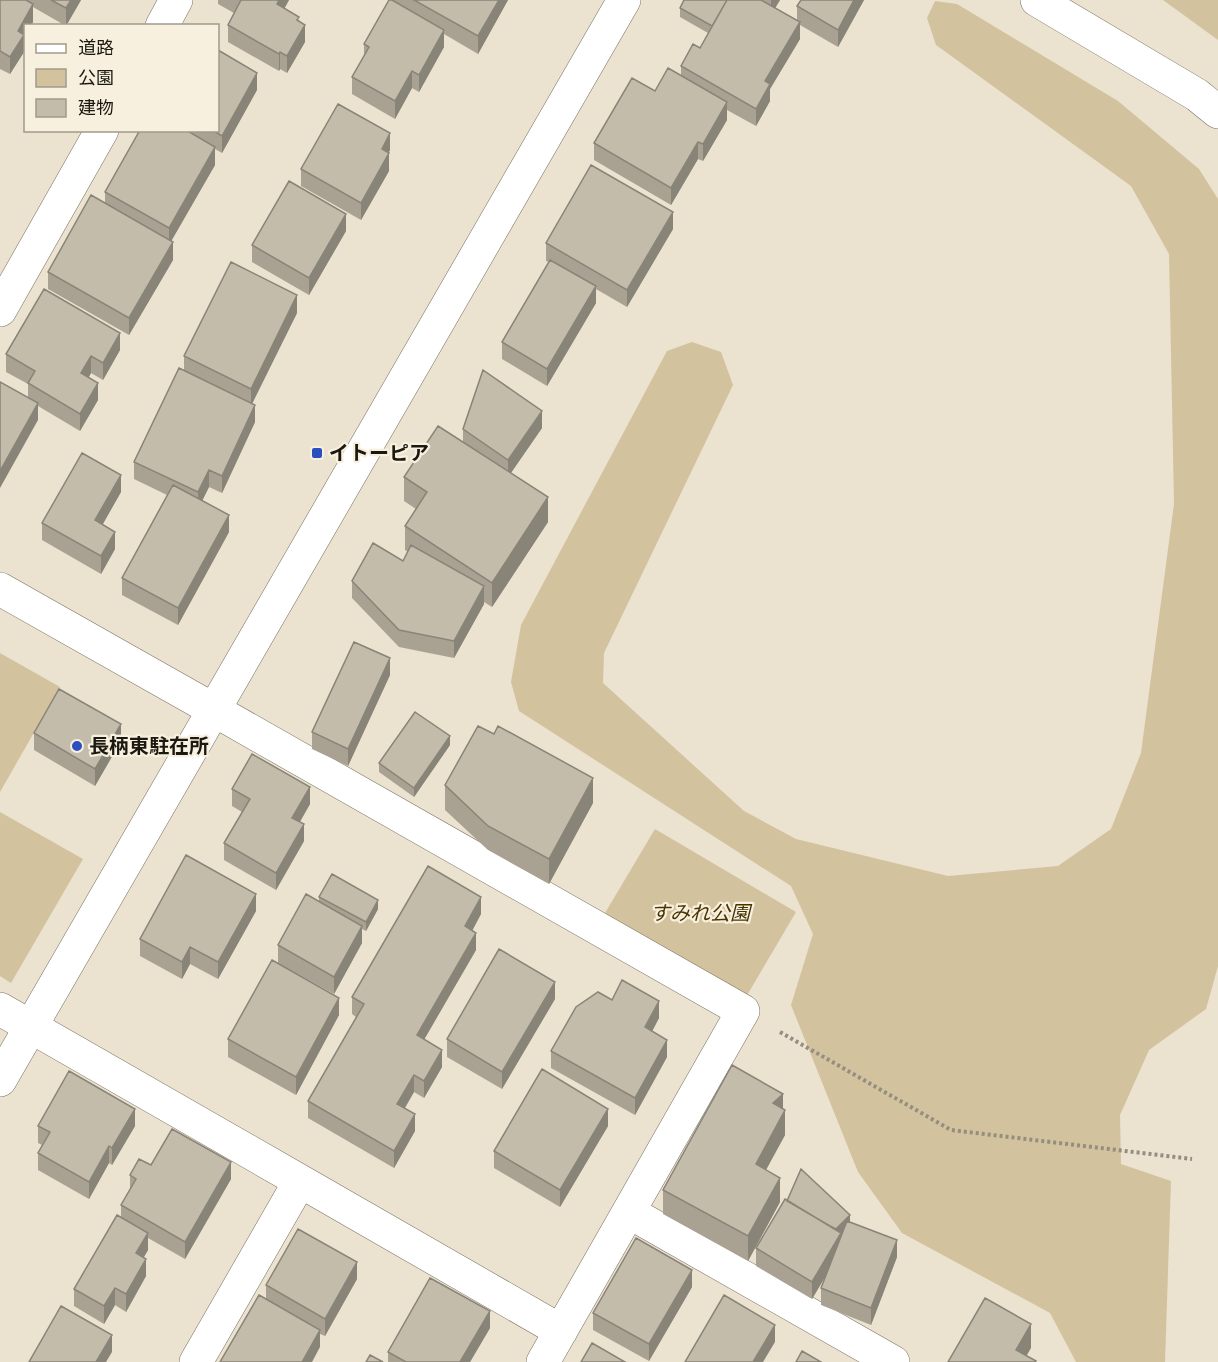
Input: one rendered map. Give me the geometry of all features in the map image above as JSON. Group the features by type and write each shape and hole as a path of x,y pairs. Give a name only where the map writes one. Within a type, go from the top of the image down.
{"street":[{"path":"163,24 176,0"},
{"path":"0,1080 624,0"},
{"path":"1037,0 1197,94 1218,112"},
{"path":"0,309 101,132"},
{"path":"0,589 743,1011 543,1362"},
{"path":"0,1009 561,1330"},
{"path":"196,1362 300,1181"},
{"path":"629,1212 893,1362"}],"path":[{"path":"743,1011 951,1130 1192,1159"}],"green space":[{"path":"1163,0 1218,0 1218,40"},
{"path":"935,1 957,4 1118,101 1199,169 1218,199 1218,966 1206,1009 1149,1050 1120,1115 1121,1164 1171,1181 1165,1362 1076,1362 1050,1313 902,1233 858,1172 791,1005 813,934 791,886 519,711 511,682 521,625 667,351 692,342 721,352 733,385 604,653 603,683 744,811 796,839 948,876 1058,866 1111,829 1141,753 1174,504 1169,254 1131,186 936,45 927,18"},
{"path":"0,653 60,687 0,792"},
{"path":"0,812 83,859 11,983 0,976"},
{"name":"すみれ公園","path":"655,829 796,912 746,997 605,913"}],"building":[{"path":"0,0 26,0 33,4 18,31 24,35 10,57 0,51"},
{"path":"51,0 71,0 66,8"},
{"path":"241,0 279,0 277,4 299,17 297,20 305,25 287,56 280,52 279,54 228,25"},
{"path":"389,0 444,30 419,75 412,71 395,101 352,77 369,47 364,44"},
{"path":"414,0 499,0 478,36"},
{"path":"684,0 727,0 712,26 680,8"},
{"path":"727,0 761,0 800,22 765,81 770,84 756,109 681,66 693,44 700,48"},
{"path":"801,0 854,0 838,30 797,6"},
{"path":"219,51 257,73 222,136 215,132 219,132"},
{"path":"668,68 727,102 703,144 698,142 671,188 594,143 632,78 655,91"},
{"path":"338,104 390,133 382,149 389,153 361,203 301,169"},
{"path":"139,132 189,132 215,147 169,228 105,192"},
{"path":"591,165 673,212 627,290 546,243"},
{"path":"289,181 346,214 309,278 252,245"},
{"path":"91,195 173,242 129,318 48,272"},
{"path":"550,260 596,286 547,369 502,342"},
{"path":"231,262 297,295 251,389 184,356"},
{"path":"44,289 120,333 103,363 91,356 81,373 98,383 80,414 28,383 35,371 6,354"},
{"path":"179,368 255,405 222,476 209,470 198,492 134,462"},
{"path":"483,370 542,411 508,460 463,429"},
{"path":"0,382 38,403 0,471"},
{"path":"438,426 548,497 492,583 405,526 427,492 404,477"},
{"path":"82,453 121,475 95,520 115,532 101,556 42,523"},
{"path":"173,485 229,515 178,608 122,578"},
{"path":"373,543 403,561 411,545 484,586 454,641 399,630 352,581"},
{"path":"354,642 390,658 348,749 312,732"},
{"name":"長柄東駐在所","path":"59,689 121,724 95,769 34,733"},
{"path":"415,712 450,736 414,788 379,763"},
{"path":"478,726 494,734 498,726 593,778 549,859 488,826 445,785"},
{"path":"252,754 310,787 292,818 304,824 276,873 224,843 250,799 232,789"},
{"path":"186,855 256,894 218,962 190,947 182,962 140,939"},
{"path":"428,866 481,897 465,926 476,933 417,1035 442,1050 424,1081 414,1075 397,1104 415,1114 394,1151 308,1101 364,1004 352,997"},
{"path":"332,874 378,900 366,922 319,897"},
{"path":"306,894 362,926 334,977 278,945"},
{"path":"499,949 555,982 502,1072 447,1039"},
{"path":"272,960 339,998 296,1077 228,1039"},
{"path":"622,980 659,1001 645,1027 667,1040 635,1098 551,1051 576,1007 598,992 612,1000"},
{"path":"732,1065 783,1094 773,1103 785,1110 756,1164 780,1178 748,1236 663,1190"},
{"path":"542,1069 608,1109 560,1190 494,1151"},
{"path":"69,1071 135,1109 112,1148 109,1146 89,1182 38,1153 50,1132 38,1126"},
{"path":"172,1129 231,1162 185,1242 121,1205 136,1179 130,1175 139,1159 151,1165"},
{"path":"801,1169 850,1215 836,1229 787,1201"},
{"path":"785,1199 841,1233 812,1282 756,1248"},
{"path":"117,1215 148,1233 136,1253 146,1259 126,1294 115,1288 104,1306 74,1289"},
{"path":"847,1221 897,1240 871,1308 821,1288"},
{"path":"298,1229 357,1262 325,1319 266,1285"},
{"path":"636,1238 692,1270 649,1344 593,1313"},
{"path":"430,1278 490,1311 460,1362 406,1362 388,1352"},
{"path":"259,1295 320,1330 302,1362 220,1362"},
{"path":"724,1295 775,1325 753,1362 685,1362"},
{"path":"985,1298 1031,1324 1016,1350 1035,1362 948,1362"},
{"path":"61,1306 112,1335 96,1362 29,1362"},
{"path":"592,1343 625,1362 581,1362"},
{"path":"802,1351 821,1362 796,1362"},
{"path":"370,1355 383,1362 366,1362"}],"place":[{"name":"イトーピア","path":"317,453"},
{"name":"長柄東駐在所","path":"77,746"}]}
